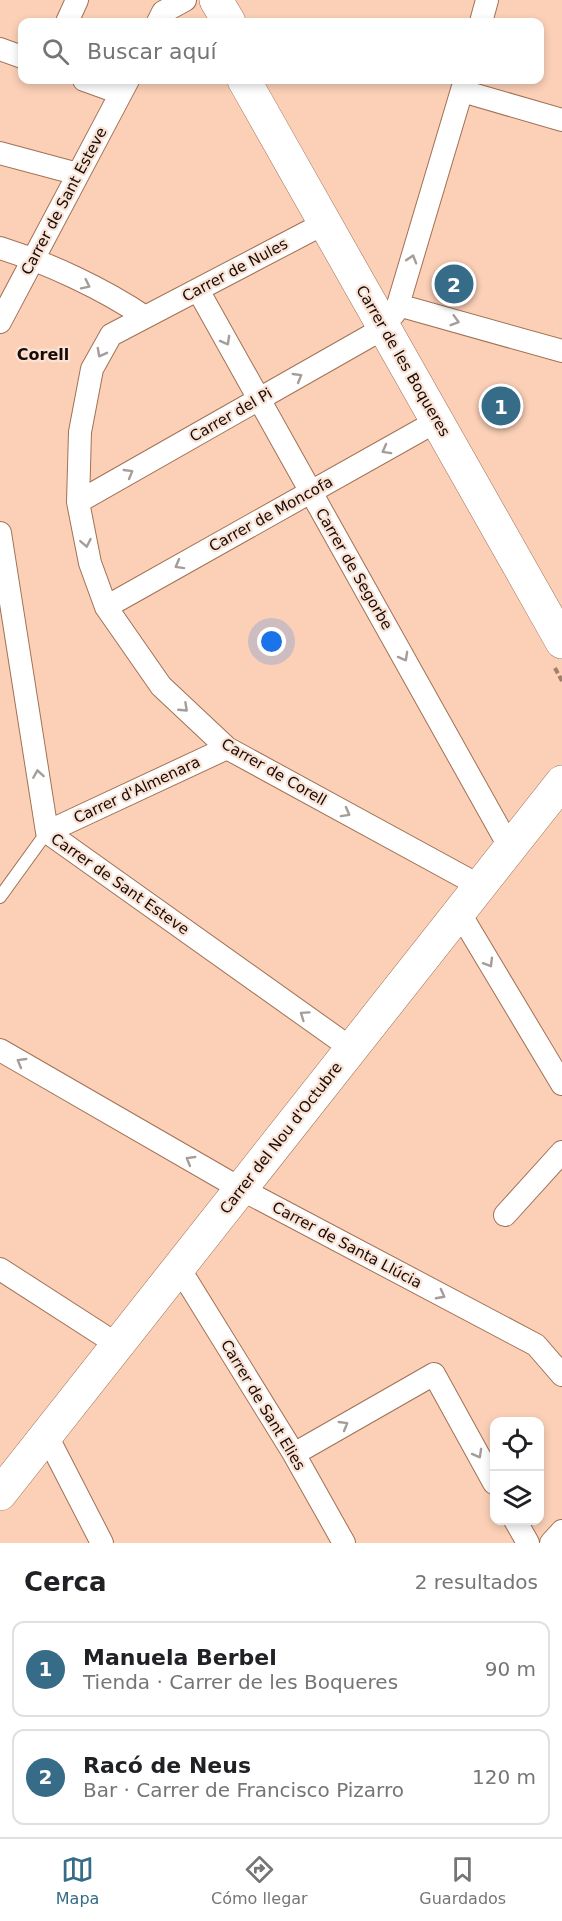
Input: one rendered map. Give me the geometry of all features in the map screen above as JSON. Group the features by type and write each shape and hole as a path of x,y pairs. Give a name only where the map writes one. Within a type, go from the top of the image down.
{"street":[{"path":"68,18 76,0"},
{"path":"160,18 163,12 185,0"},
{"path":"199,0 210,18"},
{"path":"216,0 227,18"},
{"path":"482,18 487,0"},
{"path":"0,49 18,56"},
{"name":"Carrer de les Boqueres","path":"246,84 325,223 392,316 437,421 562,642"},
{"name":"Carrer de les Boqueres","path":"263,84 392,316 562,611"},
{"path":"562,120 464,85 392,316 562,351"},
{"name":"Carrer de Sant Esteve","path":"0,322 124,86"},
{"path":"0,153 78,174"},
{"name":"Carrer de Nules","path":"145,317 325,223"},
{"path":"0,248 34,259 127,305 145,317"},
{"name":"Carrer de Segorbe","path":"198,290 510,848"},
{"name":"Carrer del Pi","path":"78,502 258,400 392,316"},
{"name":"Carrer de Corell","path":"145,317 111,334 92,369 80,432 78,502 90,563 106,607 160,686 227,748 480,886"},
{"name":"Carrer de Moncofa","path":"106,607 437,421"},
{"name":"Carrer de Sant Esteve","path":"0,533 47,832 352,1049"},
{"name":"Carrer d'Almenara","path":"47,832 227,748"},
{"name":"Carrer del Nou d'Octubre","path":"0,1494 562,783"},
{"path":"459,912 560,1073"},
{"name":"Carrer de Santa Llúcia","path":"0,1050 241,1189 536,1345 562,1375"},
{"path":"505,1215 562,1152"},
{"name":"Carrer de Sant Elies","path":"179,1268 294,1454 344,1543"},
{"path":"0,1269 118,1345"},
{"path":"294,1454 434,1374 490,1474"},
{"path":"46,1436 102,1543"},
{"path":"517,1525 528,1543"},
{"path":"551,1543 562,1531"}],"lane":[{"path":"0,897 47,832"}],"place":[{"name":"Racó de Neus","path":"454,284"},
{"name":"Manuela Berbel","path":"501,406"}],"district":[{"name":"Corell","path":"43,354"}]}
